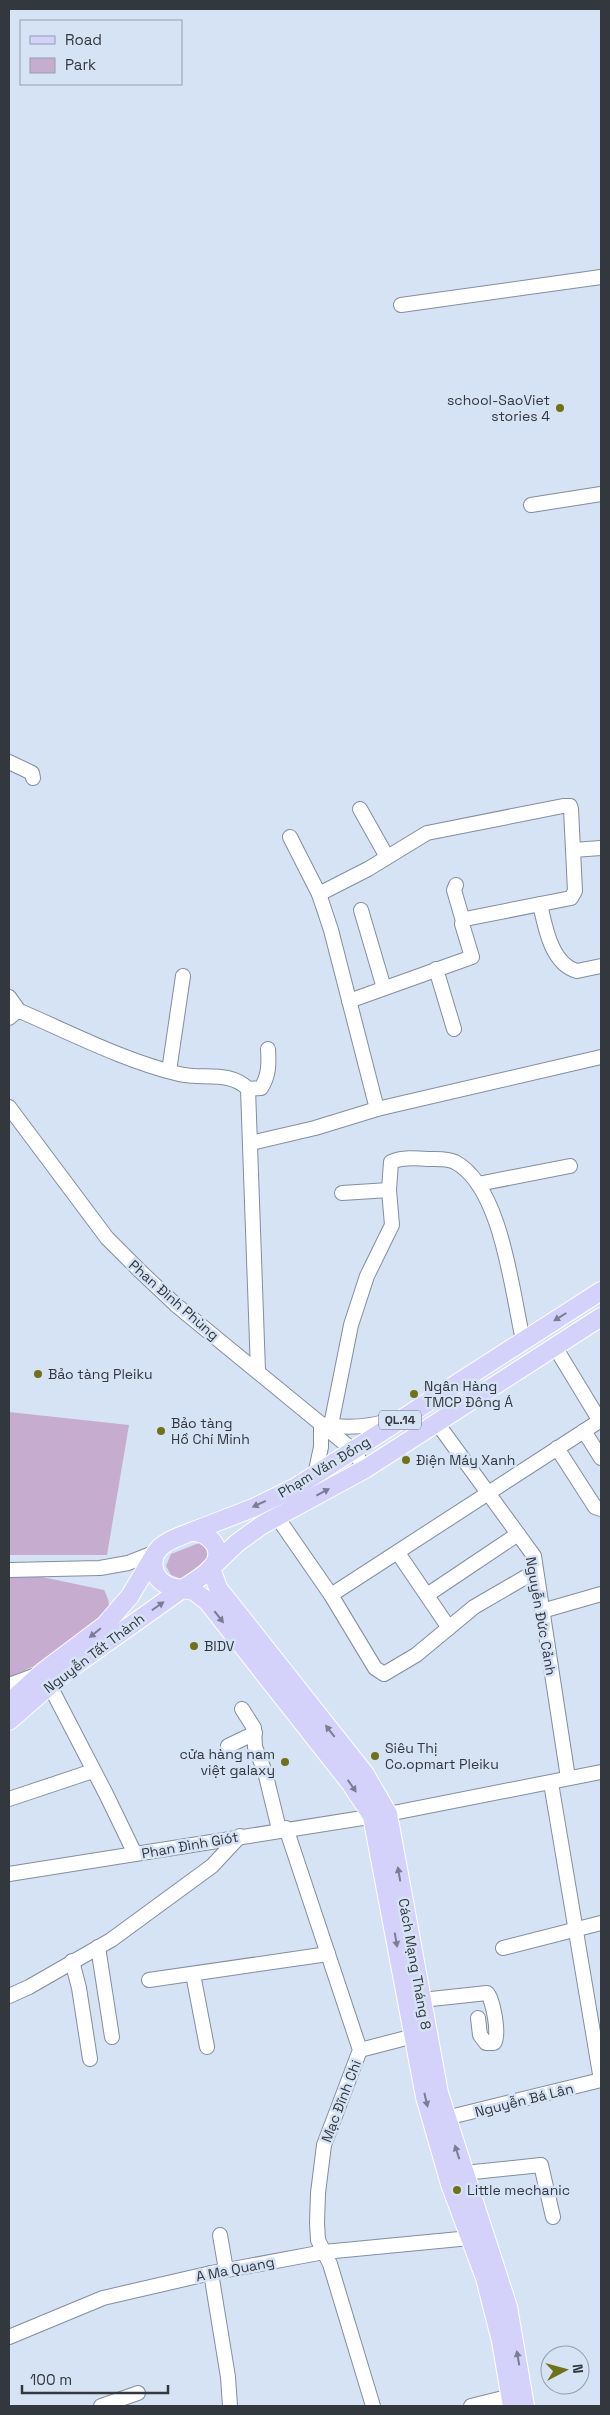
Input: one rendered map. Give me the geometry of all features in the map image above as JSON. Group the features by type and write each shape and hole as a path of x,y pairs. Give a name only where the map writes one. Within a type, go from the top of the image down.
{"main road":[{"name":"Phạm Văn Đồng","path":"190,1532 253,1508 296,1487 601,1291"},
{"name":"Phạm Văn Đồng","path":"211,1568 237,1543 277,1516 364,1469 601,1316"},
{"path":"190,1532 204,1534 214,1543 217,1556 211,1568 182,1589 168,1586 156,1576 153,1560 156,1552 168,1542 190,1532"},
{"name":"Nguyễn Tất Thành","path":"9,1721 91,1636 119,1610 130,1596 156,1552"},
{"name":"Cách Mạng Tháng 8","path":"211,1568 218,1588 365,1774 380,1815 422,2000 438,2094 438,2120 464,2173 511,2401"},
{"name":"Cách Mạng Tháng 8","path":"182,1589 194,1591 207,1600 351,1784 380,1815 414,2036 438,2120 450,2184 508,2307 525,2406"},
{"name":"Nguyễn Tất Thành","path":"9,1698 44,1684 182,1589"},
{"path":"9,1698 44,1684"}],"street":[{"path":"401,305 601,276"},
{"path":"531,505 601,494"},
{"path":"9,762 32,773 33,778"},
{"path":"319,894 355,877 427,833 570,806 574,895 571,898 463,921"},
{"path":"360,808 387,857"},
{"path":"290,837 319,894 377,1109"},
{"path":"573,850 601,848"},
{"path":"349,1001 472,958 454,890 456,885"},
{"path":"540,904 547,935 563,962 577,971 601,966"},
{"path":"361,910 384,988"},
{"path":"436,969 454,1029"},
{"path":"169,1071 183,976"},
{"path":"9,998 14,1015 169,1071 180,1074 232,1079 242,1083 248,1089 258,1371"},
{"path":"248,1089 261,1088 265,1081 268,1049"},
{"path":"251,1143 315,1128 377,1109 601,1057"},
{"name":"Phan Đình Phùng","path":"9,1107 107,1238 176,1304 328,1427 354,1451 364,1469"},
{"path":"315,1475 351,1325 367,1276 392,1225 391,1162 416,1158 453,1161 478,1184 491,1211 510,1266 514,1304 522,1340"},
{"path":"478,1184 570,1166"},
{"path":"342,1194 390,1190"},
{"path":"331,1595 601,1420 555,1347"},
{"path":"328,1427 360,1426 408,1415"},
{"name":"Nguyễn Đức Cảnh","path":"437,1423 534,1556 568,1778"},
{"path":"328,1427 361,1437 376,1437"},
{"path":"584,1431 601,1458"},
{"path":"557,1448 595,1507 601,1509"},
{"path":"277,1516 331,1595 379,1672 390,1672 416,1655 482,1602 536,1571"},
{"path":"427,1594 518,1534"},
{"path":"9,1570 100,1568 128,1563 156,1552"},
{"path":"398,1553 449,1628"},
{"path":"542,1611 601,1594"},
{"path":"44,1684 93,1770 135,1854"},
{"name":"Mạc Đĩnh Chi","path":"242,1708 253,1725 255,1746 360,2050 324,2145 317,2222 318,2240 330,2264 372,2406"},
{"path":"228,1746 255,1733"},
{"path":"9,1799 93,1770"},
{"name":"Phan Đình Giót","path":"9,1874 380,1815 601,1772"},
{"path":"551,1783 601,2080"},
{"path":"9,1996 98,1947 212,1866 240,1836"},
{"path":"503,1948 601,1923"},
{"path":"98,1947 112,2037"},
{"path":"149,1980 328,1954"},
{"path":"72,1961 90,2059"},
{"path":"193,1974 207,2047"},
{"path":"422,2000 487,1993 492,2000 498,2034 494,2043 486,2043 481,2039 478,2018"},
{"path":"360,2050 414,2036"},
{"name":"Nguyễn Bá Lân","path":"438,2120 601,2080"},
{"path":"464,2173 541,2164 553,2217"},
{"path":"220,2236 226,2270"},
{"name":"A Ma Quang","path":"9,2337 103,2298 211,2273 324,2252 477,2238"},
{"path":"211,2273 223,2339 230,2406"},
{"path":"101,2406 138,2393"},
{"path":"471,2406 511,2401"}],"green space":[{"path":"9,1412 129,1425 107,1555 9,1555"},
{"path":"202,1543 211,1551 207,1563 182,1579 171,1575 166,1566 171,1554"},
{"path":"9,1570 104,1590 109,1605 106,1616 97,1627 83,1638 68,1648 9,1678"}],"place":[{"name":"school-SaoViet stories 4","path":"560,408"},
{"name":"Bảo tàng Pleiku","path":"38,1374"},
{"name":"Ngân Hàng TMCP Đông Á","path":"414,1394"},
{"name":"Bảo tàng Hồ Chí Minh","path":"161,1431"},
{"name":"Điện Máy Xanh","path":"406,1460"},
{"name":"BIDV","path":"194,1646"},
{"name":"Siêu Thị Co.opmart Pleiku","path":"375,1756"},
{"name":"cửa hàng nam việt galaxy","path":"285,1762"},
{"name":"Little mechanic","path":"457,2190"}]}
